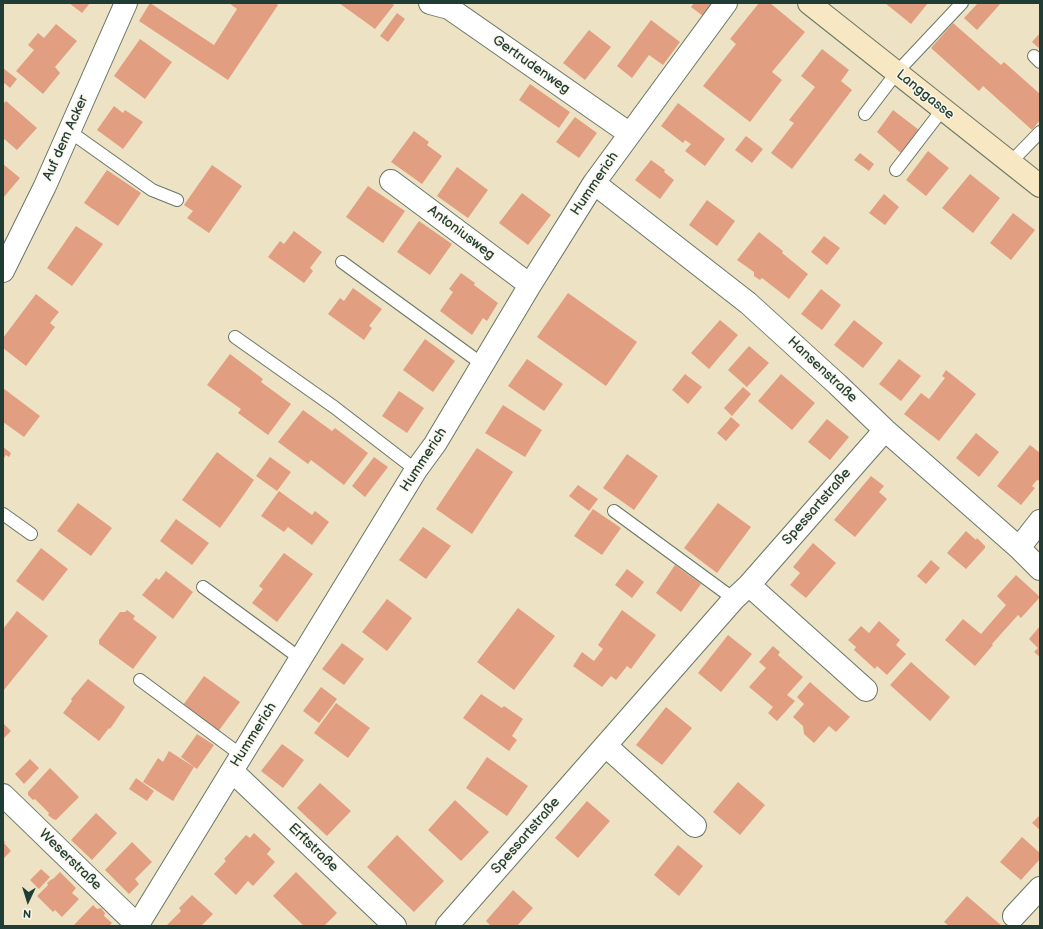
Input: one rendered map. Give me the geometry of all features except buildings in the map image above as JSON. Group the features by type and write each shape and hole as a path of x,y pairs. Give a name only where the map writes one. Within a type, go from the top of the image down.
{"street":[{"name":"Auf dem Acker","path":"3,271 45,186 126,3"},
{"name":"Gertrudenweg","path":"430,3 449,8 630,134"},
{"name":"Hummerich","path":"137,925 416,470 435,444 530,284 594,183 726,3"},
{"name":"Langgasse","path":"809,3 898,72 942,110 1040,186"},
{"name":"Antoniusweg","path":"391,181 530,284"},
{"name":"Hansenstraße","path":"594,183 748,303 838,384 884,430 1019,548 1040,569"},
{"name":"Spessartstraße","path":"447,926 884,430"},
{"path":"1019,548 1040,521"},
{"path":"741,592 866,690"},
{"path":"606,746 695,826"},
{"name":"Erftstraße","path":"236,763 395,926"},
{"name":"Weserstraße","path":"3,795 137,925"},
{"path":"1014,916 1040,888"}],"lane":[{"path":"865,114 898,72 962,3"},
{"path":"896,170 942,110"},
{"path":"69,131 152,190 177,200"},
{"path":"1010,163 1040,132"},
{"path":"342,262 482,364"},
{"path":"235,336 334,407 416,470"},
{"path":"614,511 741,592"},
{"path":"3,514 31,534"},
{"path":"203,587 301,659"},
{"path":"140,680 236,763"}]}
